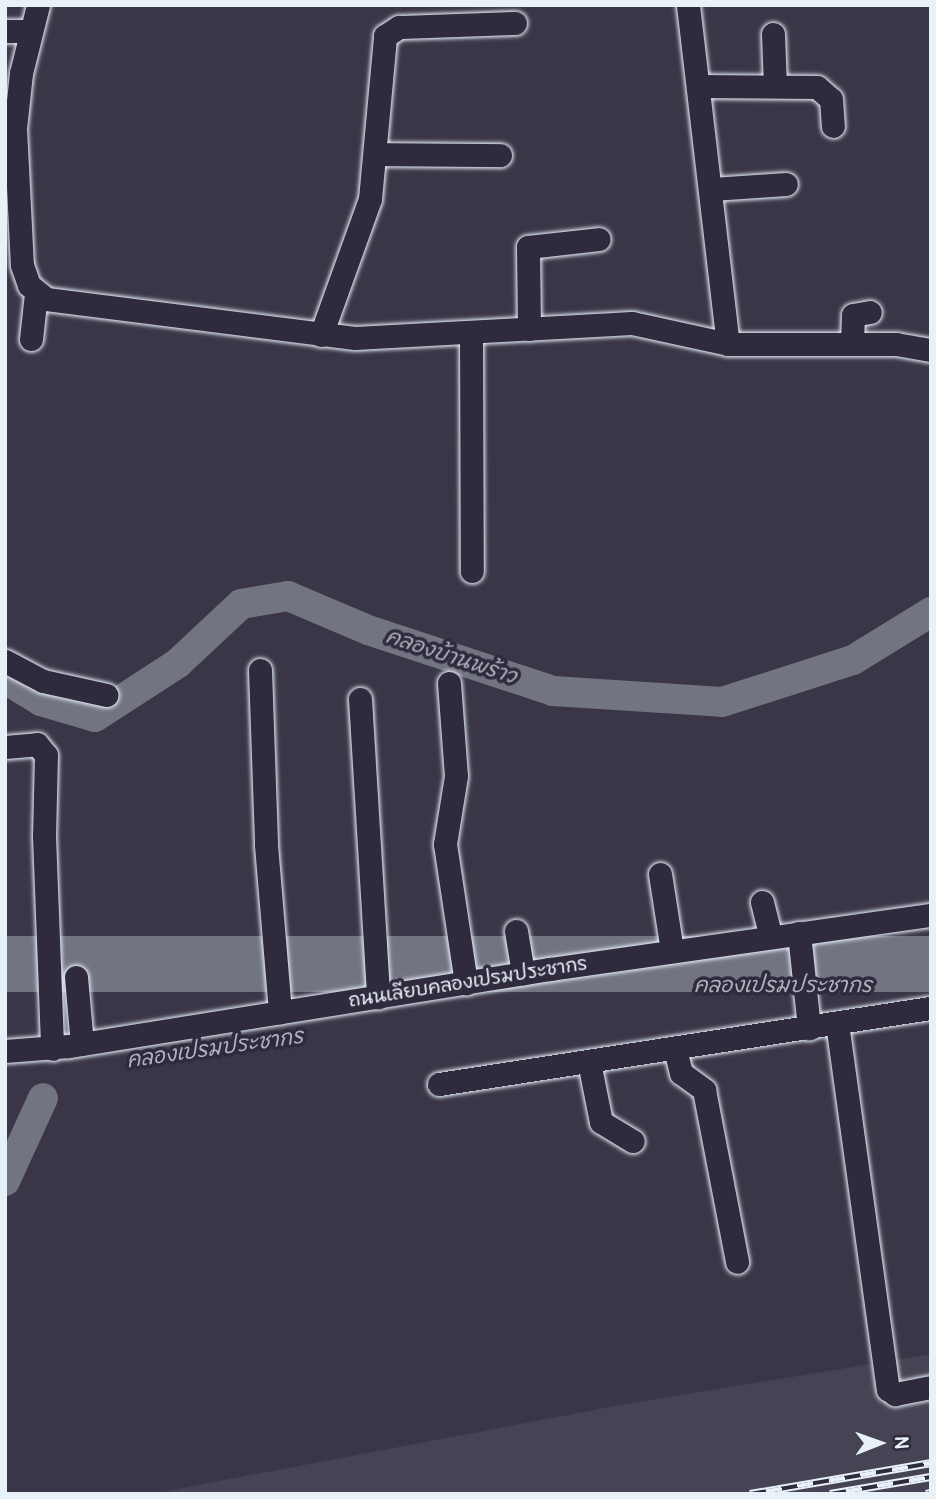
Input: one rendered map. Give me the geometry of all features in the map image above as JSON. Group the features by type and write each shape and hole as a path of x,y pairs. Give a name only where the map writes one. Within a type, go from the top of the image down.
{"street":[{"path":"31,339 36,293 23,265 12,203 16,121 38,5"},
{"path":"688,5 712,189 728,344"},
{"path":"321,335 361,228 375,153 383,45 390,29 515,23"},
{"path":"5,31 31,31"},
{"path":"773,34 775,85"},
{"path":"698,86 775,85 826,91 833,126"},
{"path":"375,153 500,155"},
{"path":"712,189 786,184"},
{"path":"528,329 528,247 598,239"},
{"path":"36,293 61,303 355,338 632,323 728,344 910,345 931,350"},
{"path":"852,344 853,315 870,312"},
{"path":"471,333 472,571"},
{"path":"5,661 43,681 106,695"},
{"path":"260,670 266,845 280,1012"},
{"path":"449,683 456,776 446,857 466,983"},
{"path":"360,699 378,997"},
{"path":"5,747 37,744 46,755 44,836 52,1049"},
{"path":"660,874 672,951"},
{"path":"762,902 771,937"},
{"name":"ถนนเลียบคลองเปรมประชากร","path":"5,1051 52,1049 771,937 800,941 931,915"},
{"path":"516,931 523,974"},
{"path":"800,941 808,1023"},
{"path":"76,977 82,1044"},
{"path":"439,1084 675,1049 808,1023 837,1023 931,1008"},
{"path":"837,1023 888,1389 895,1394 931,1387"},
{"path":"675,1049 681,1073 704,1090 737,1262"},
{"path":"589,1062 601,1122 633,1141"}],"shaded area":[{"path":"931,1354 931,1494 151,1494 610,1407"}],"water":[{"name":"คลองเปรมประชากร","path":"5,936 931,936 931,992 5,992"}],"waterway":[{"name":"คลองบ้านพร้าว","path":"5,679 41,701 95,717 178,663 241,604 288,596 368,630 553,691 722,702 853,660 931,612"},
{"path":"5,1181 43,1098"}],"railway":[{"path":"750,1494 931,1463"},
{"path":"830,1494 931,1477"},
{"path":"926,1494 931,1493"}]}
